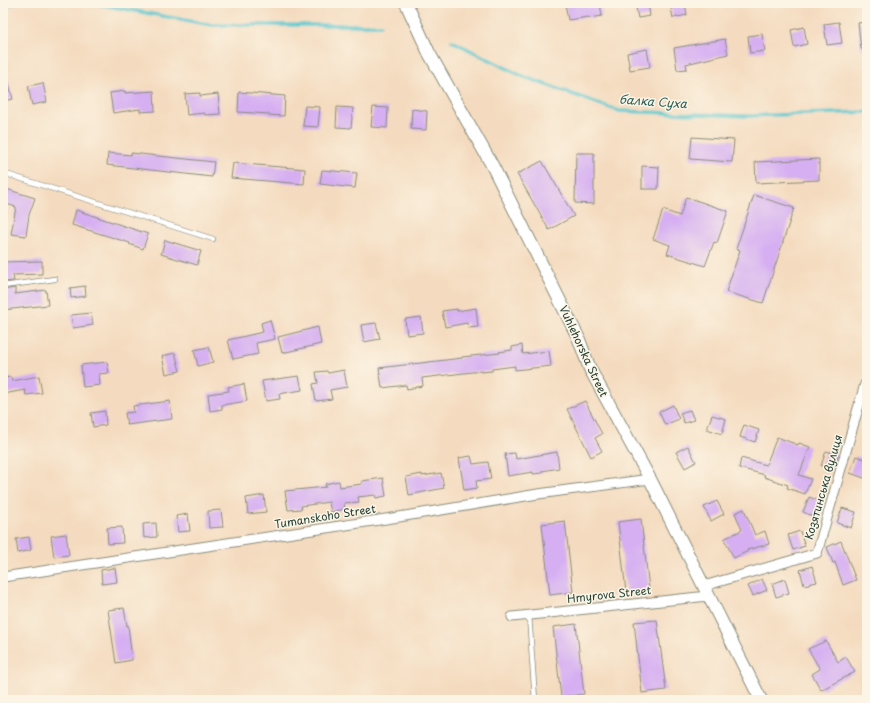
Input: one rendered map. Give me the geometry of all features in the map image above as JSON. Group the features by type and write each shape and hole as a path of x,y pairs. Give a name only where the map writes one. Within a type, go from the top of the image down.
{"main road":[{"name":"Vuhlehorska Street","path":"406,3 429,53 492,165 578,337 590,369 650,479 761,700"}],"street":[{"name":"Козятинська вулиця","path":"706,591 817,553 865,384"},
{"name":"Tumanskoho Street","path":"3,577 399,518 538,494 650,479"},
{"name":"Hmyrova Street","path":"512,617 706,591"}],"lane":[{"path":"3,173 213,240"},
{"path":"3,286 55,280"},
{"path":"529,615 535,700"}],"building":[{"path":"565,3 600,3 602,16 568,20"},
{"path":"635,3 648,3 650,16 638,18"},
{"path":"670,3 685,3 687,15 673,18"},
{"path":"839,22 842,43 827,45 824,24"},
{"path":"867,22 867,49 861,49 858,23"},
{"path":"804,27 807,44 794,47 791,30"},
{"path":"762,34 765,51 750,53 748,36"},
{"path":"725,39 728,54 686,64 687,69 677,70 674,48"},
{"path":"647,49 650,67 630,70 627,53"},
{"path":"3,72 6,72 13,99 3,101"},
{"path":"43,83 47,102 32,105 28,86"},
{"path":"125,91 125,93 154,91 155,111 140,112 140,109 113,113 110,93"},
{"path":"239,92 285,96 284,116 238,112"},
{"path":"200,93 200,96 218,94 220,114 205,115 204,113 187,115 185,94"},
{"path":"305,106 320,107 318,127 303,126"},
{"path":"337,107 353,108 351,128 336,127"},
{"path":"373,107 388,108 387,128 371,127"},
{"path":"412,109 427,111 426,130 411,129"},
{"path":"692,137 734,140 732,162 690,159"},
{"path":"108,153 131,155 131,153 214,162 212,177 107,165"},
{"path":"576,153 594,153 594,204 575,203"},
{"path":"819,159 819,180 756,183 755,162"},
{"path":"542,161 574,216 549,230 517,174"},
{"path":"233,163 305,169 304,184 231,178"},
{"path":"642,166 659,167 658,189 642,189"},
{"path":"322,170 357,173 355,188 320,184"},
{"path":"3,188 35,198 29,215 26,236 11,234 16,207 3,203"},
{"path":"754,195 794,208 763,303 726,292 740,250 736,249"},
{"path":"686,197 728,211 717,243 714,242 705,266 667,254 670,245 653,239 663,210 680,216"},
{"path":"76,210 148,234 143,249 129,244 130,243 72,225"},
{"path":"165,240 201,251 197,265 161,254"},
{"path":"42,261 42,274 13,275 14,281 3,282 3,262"},
{"path":"85,286 86,296 71,298 70,288"},
{"path":"15,288 15,294 46,290 48,305 3,310 3,290"},
{"path":"476,308 478,327 468,328 467,323 445,327 442,311 457,309 457,311"},
{"path":"91,313 93,325 73,328 71,315"},
{"path":"421,317 423,333 407,335 405,319"},
{"path":"270,320 275,339 256,343 258,354 233,359 228,340 263,332 261,323"},
{"path":"376,323 380,339 364,342 361,325"},
{"path":"318,327 321,344 282,353 278,337"},
{"path":"522,345 523,354 549,351 551,366 515,370 515,366 492,369 492,371 422,378 423,386 407,389 406,385 382,388 379,368 500,353 499,352 512,350 512,347"},
{"path":"209,347 213,362 198,366 194,350"},
{"path":"175,353 180,371 166,374 162,356"},
{"path":"107,362 109,373 99,374 100,385 83,387 81,365"},
{"path":"344,370 347,387 330,390 332,399 316,401 313,384 318,383 316,372 327,371 328,373"},
{"path":"39,376 42,393 26,395 25,390 3,394 3,378 11,377 12,381"},
{"path":"299,376 302,390 279,394 280,399 266,401 262,381"},
{"path":"244,384 247,401 222,405 222,409 210,411 208,394 229,391 228,387"},
{"path":"170,401 172,419 127,425 125,413 134,412 133,406"},
{"path":"585,401 602,434 595,438 602,451 591,457 567,409"},
{"path":"673,405 679,419 665,425 659,412"},
{"path":"690,410 694,420 684,423 680,413"},
{"path":"105,411 106,425 93,427 91,413"},
{"path":"712,415 726,419 722,434 707,429"},
{"path":"744,425 759,430 755,442 740,437"},
{"path":"777,437 798,445 799,443 810,447 799,475 811,479 805,494 787,488 788,485 764,477 765,475 739,468 741,458 766,465"},
{"path":"688,446 696,462 685,468 676,452"},
{"path":"826,451 838,454 833,469 821,466"},
{"path":"557,452 559,468 542,471 542,473 533,474 533,472 508,476 505,454 515,453 516,459"},
{"path":"471,456 473,464 488,462 491,479 476,481 477,488 464,490 459,458"},
{"path":"856,456 867,460 867,479 850,473"},
{"path":"441,473 444,488 409,495 406,477"},
{"path":"383,478 386,496 376,498 375,495 358,497 359,502 344,503 345,509 331,512 329,502 301,506 302,509 288,510 285,491 326,487 325,484 339,481 340,487 362,484 362,481"},
{"path":"264,495 266,512 248,514 246,498"},
{"path":"809,497 823,502 817,518 803,512"},
{"path":"717,501 724,514 711,521 704,507"},
{"path":"842,508 856,512 851,528 837,523"},
{"path":"744,509 755,535 765,531 769,544 747,550 748,551 734,558 724,539 742,530 735,513"},
{"path":"221,510 223,527 209,528 208,511"},
{"path":"188,514 190,531 178,532 176,516"},
{"path":"641,519 649,589 626,592 618,522"},
{"path":"565,521 573,592 550,595 542,524"},
{"path":"156,523 157,537 144,538 143,524"},
{"path":"122,527 123,543 108,544 107,528"},
{"path":"800,531 805,546 793,550 788,535"},
{"path":"66,534 69,555 54,557 51,536"},
{"path":"29,537 31,550 18,553 16,539"},
{"path":"841,541 856,580 843,585 835,562 833,563 827,547"},
{"path":"812,566 817,582 804,585 800,570"},
{"path":"115,568 117,582 102,584 101,570"},
{"path":"762,579 767,590 753,596 748,586"},
{"path":"785,579 789,593 776,597 772,584"},
{"path":"124,608 127,626 128,625 132,660 116,663 108,610"},
{"path":"657,620 666,690 642,693 634,622"},
{"path":"576,624 584,694 561,697 553,627"},
{"path":"826,641 838,662 846,657 855,672 821,690 812,674 820,669 808,649"}],"waterway":[{"name":"балка Суха","path":"3,5 15,3"},
{"name":"балка Суха","path":"92,3 212,25 381,25"},
{"name":"балка Суха","path":"452,41 522,76 619,111 747,116 867,112"}]}
